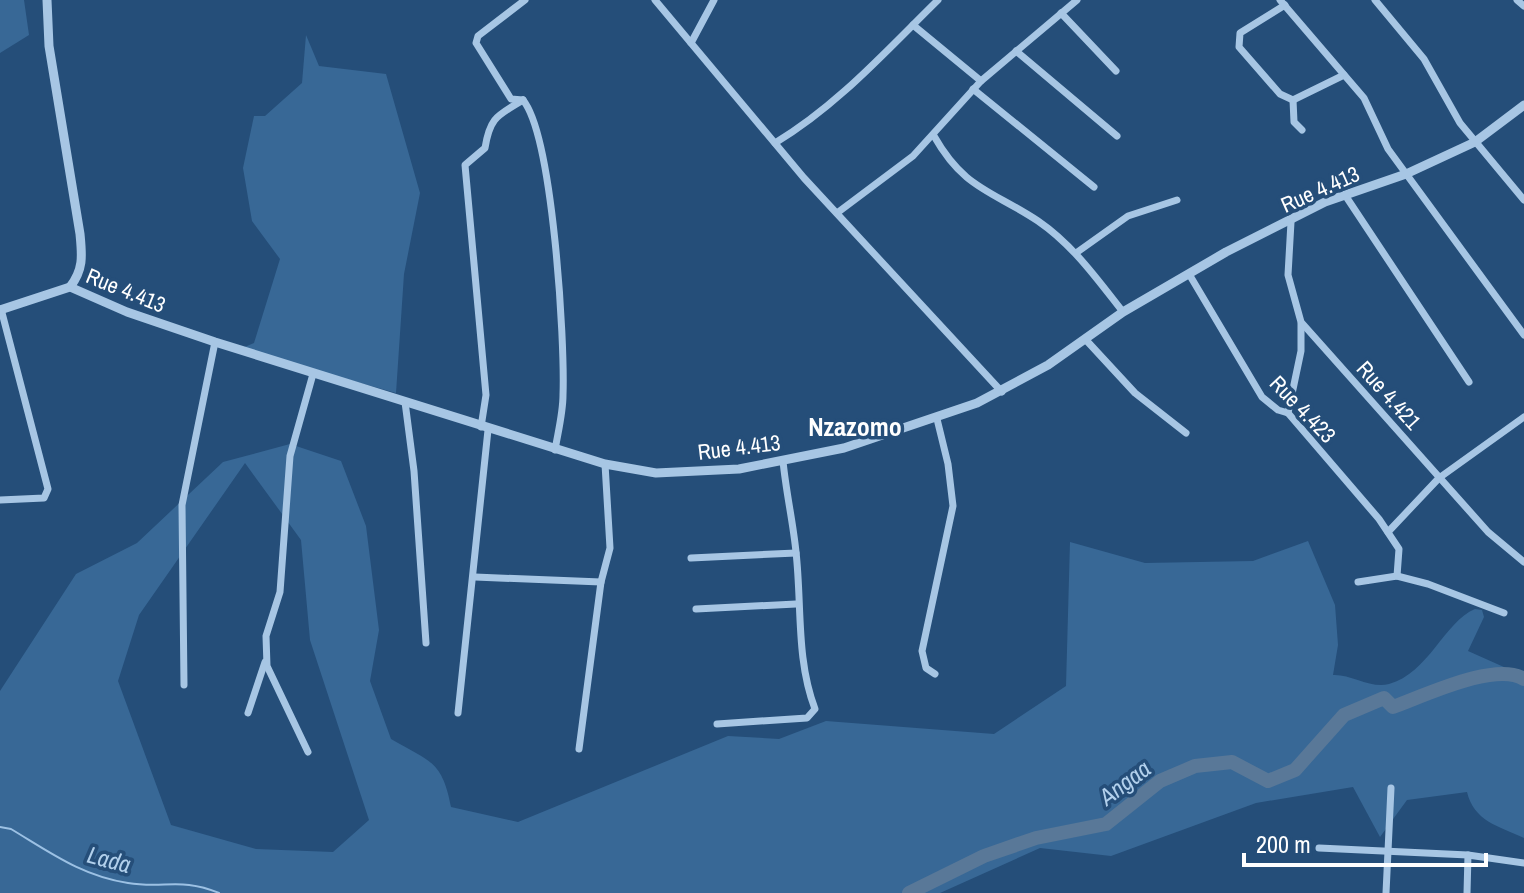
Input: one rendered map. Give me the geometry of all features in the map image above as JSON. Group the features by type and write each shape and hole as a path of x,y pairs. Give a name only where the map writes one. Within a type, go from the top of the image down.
{"street":[{"path":"47,0 49,46 81,249 79,275 70,287"},
{"path":"523,100 511,99 476,43 478,36 525,0"},
{"path":"655,0 775,143 1002,392"},
{"path":"691,43 714,0"},
{"path":"775,143 825,108 938,0"},
{"path":"837,213 934,136 981,81 1077,0"},
{"path":"1375,0 1424,59 1475,142 1524,200"},
{"path":"1517,0 1524,6"},
{"path":"1293,100 1280,94 1237,41 1244,29 1282,3 1364,98 1388,149 1524,335"},
{"path":"1061,13 1116,71"},
{"path":"913,25 981,81"},
{"path":"1016,51 1117,136"},
{"path":"1293,100 1344,75"},
{"path":"973,89 1094,187"},
{"path":"458,713 475,577 486,395 465,165 485,148 488,126 494,118 523,100"},
{"path":"523,100 538,132 556,253 563,399 555,450"},
{"path":"1293,100 1294,122 1302,130"},
{"name":"Rue 4.413","path":"0,310 70,287 127,312 215,342 605,464 672,473 739,469 844,448 937,419 1002,392 1086,340 1123,312 1189,274 1345,195 1406,174 1475,142 1524,105"},
{"path":"934,136 950,165 967,180 1039,221 1076,253 1123,312"},
{"path":"1345,195 1469,382"},
{"path":"1076,253 1128,216 1177,200"},
{"name":"Rue 4.421","path":"1291,222 1288,275 1301,322 1488,532 1524,562"},
{"name":"Rue 4.423","path":"1189,274 1262,397 1278,410 1288,413 1388,532"},
{"path":"0,310 48,489 44,498 0,500"},
{"path":"1288,413 1301,351 1301,322"},
{"path":"1086,340 1135,393 1186,433"},
{"path":"184,685 182,505 215,342"},
{"path":"248,713 265,662 266,636 280,592 290,456 313,374"},
{"path":"405,402 414,471 426,643"},
{"path":"1397,576 1399,549 1388,532 1439,478 1524,417"},
{"path":"935,674 926,668 922,651 953,506 948,464 937,419"},
{"path":"717,724 807,718 814,714 801,665 803,634 796,604 796,553 783,461"},
{"path":"579,749 601,582 610,548 605,464"},
{"path":"691,558 796,553"},
{"path":"1358,582 1397,576 1428,584 1504,613"},
{"path":"475,577 601,582"},
{"path":"696,609 796,604"},
{"path":"265,662 308,752"},
{"path":"1386,893 1391,788"},
{"path":"1319,848 1468,855 1524,863"},
{"path":"1467,893 1468,855"}],"shaded area":[{"path":"0,0 24,0 29,35 0,53"},
{"path":"306,35 319,66 386,74 420,193 404,274 396,393 240,349 254,343 280,259 252,221 243,168 254,116 265,116 302,83"},
{"path":"290,444 341,461 366,526 379,630 370,681 391,739 432,764 443,780 451,807 518,822 728,736 779,739 826,721 994,734 1066,686 1070,542 1145,563 1253,561 1308,541 1335,605 1338,645 1333,675 1382,685 1403,678 1426,659 1464,616 1475,609 1482,610 1484,617 1468,651 1524,676 1524,838 1481,816 1470,802 1467,792 1407,800 1380,837 1353,787 1256,803 1111,856 1040,848 940,893 0,893 0,691 76,574 137,543 223,462","holes":["245,463 301,540 310,640 369,820 333,852 256,849 171,825 118,681 139,615"]}],"waterway":[{"name":"Angaa","path":"909,893 984,856 1036,838 1106,824 1160,781 1195,766 1232,762 1268,781 1295,770 1344,715 1384,698 1393,707 1478,677 1496,674 1524,679"},
{"name":"Lada","path":"0,827 11,829 81,869 111,880 183,884 219,893"}],"district":[{"name":"Nzazomo","path":"855,427"}]}
